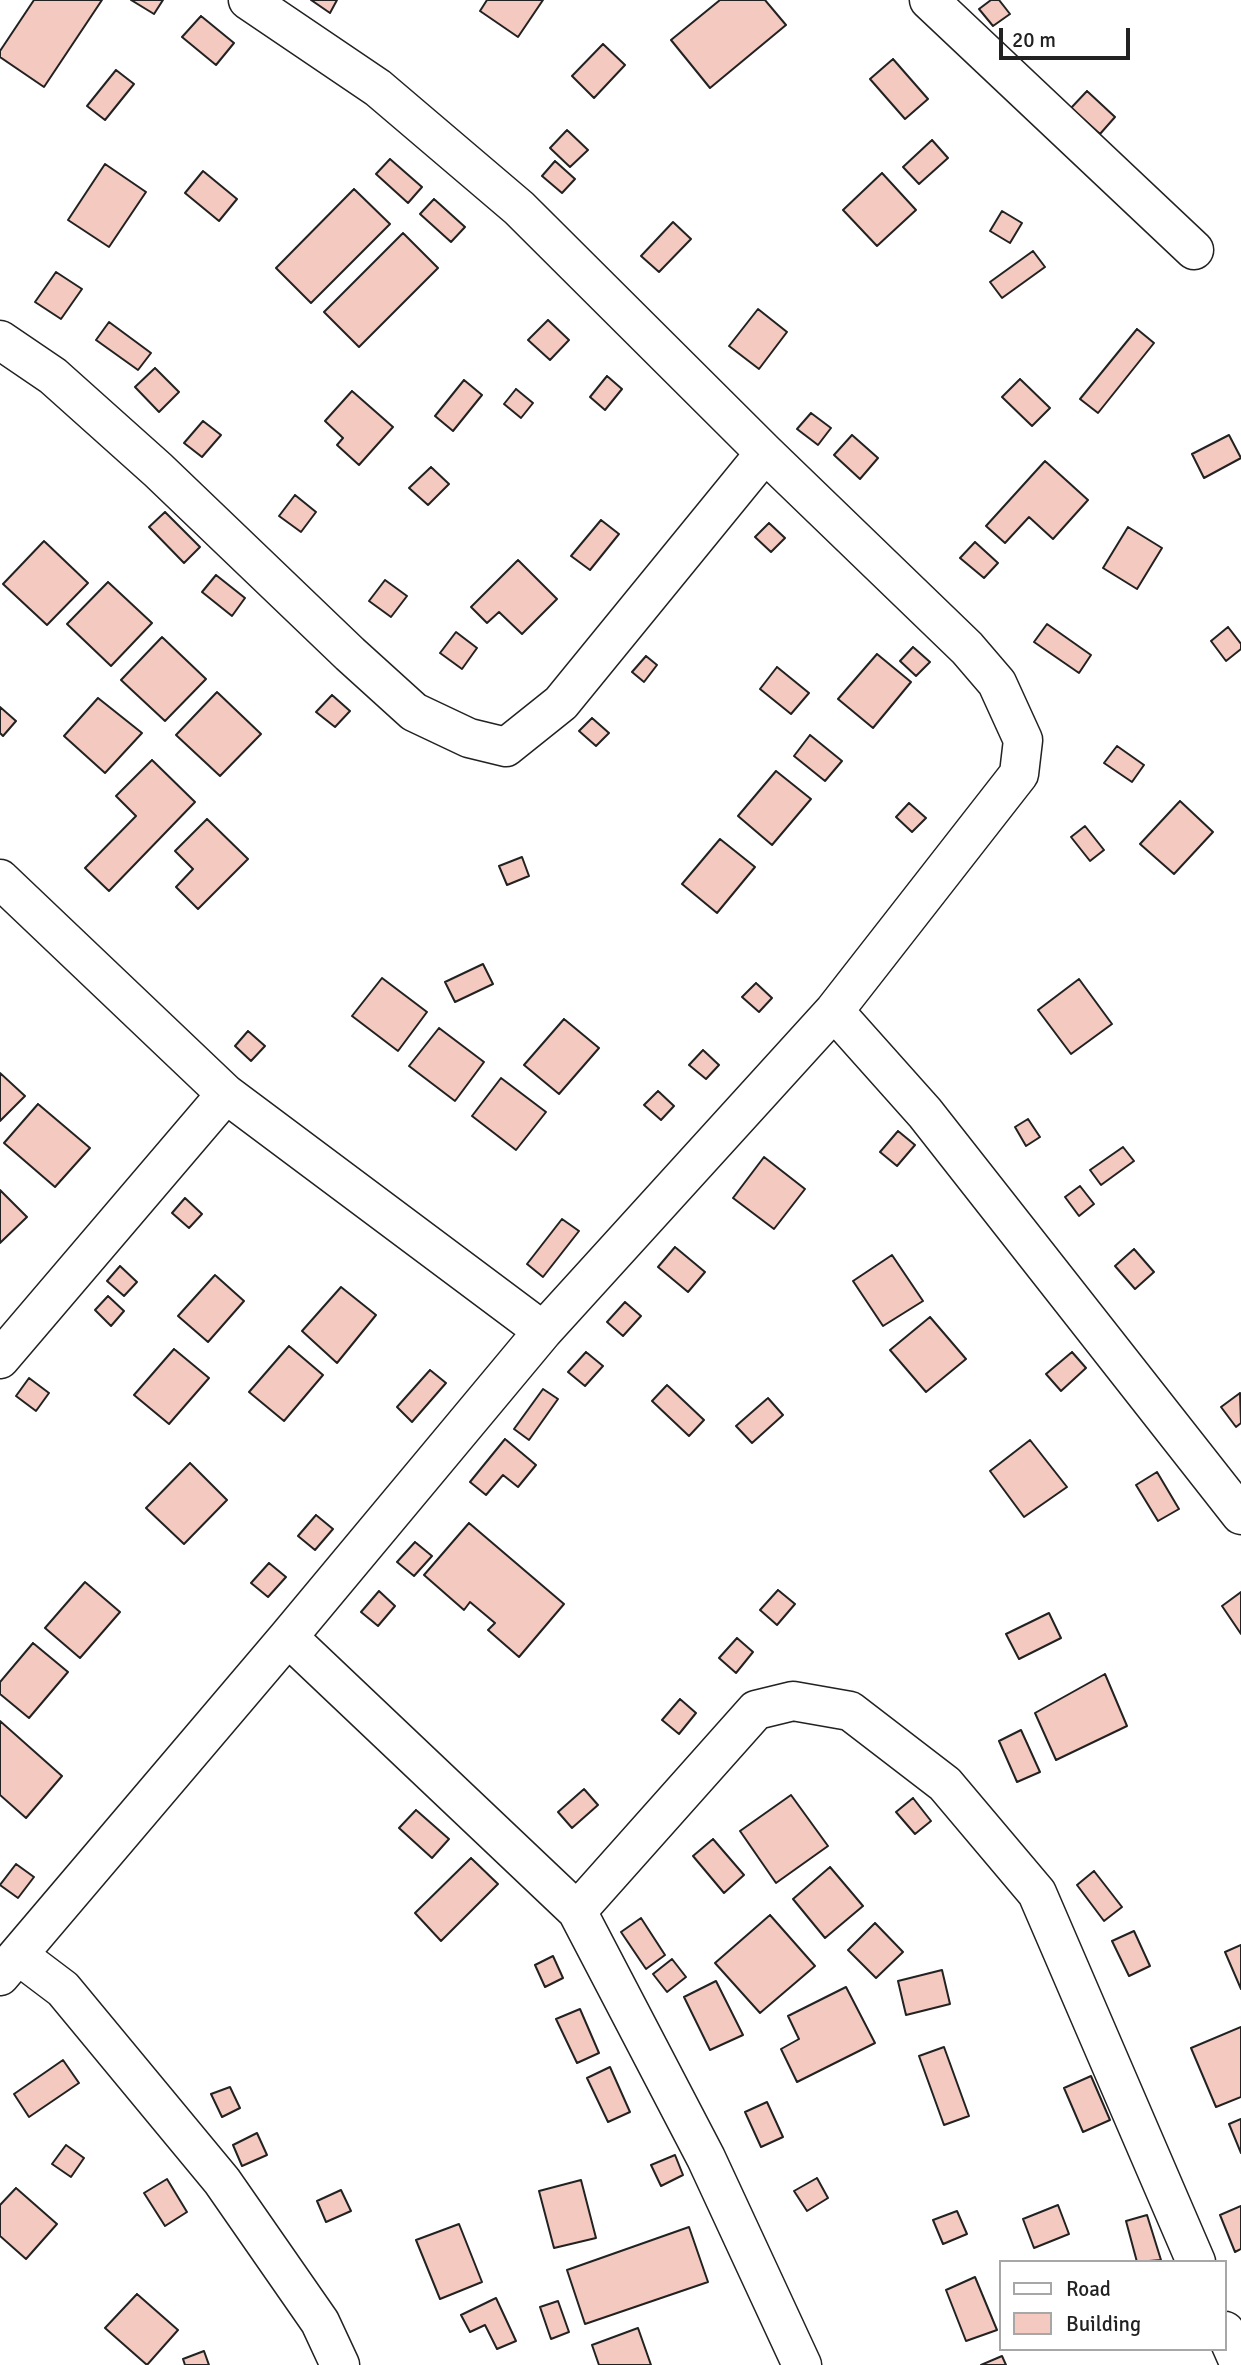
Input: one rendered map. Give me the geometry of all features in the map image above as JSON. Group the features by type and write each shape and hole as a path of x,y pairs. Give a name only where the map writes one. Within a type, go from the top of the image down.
{"street":[{"path":"248,0 377,88 519,208 765,453 967,648 997,682 1023,740 1019,774 834,1011 543,1331 9,1966 64,1989 222,2181 320,2322 340,2365"},
{"path":"929,0 1194,250"},
{"path":"0,340 53,376 159,470 414,712 469,738 506,747 561,703 765,453"},
{"path":"0,879 226,1094 543,1331"},
{"path":"834,1011 925,1113 1241,1515"},
{"path":"0,1359 226,1094"},
{"path":"288,1637 577,1911 706,2158 803,2365"},
{"path":"577,1911 755,1710 793,1700 850,1711 945,1784 1037,1893 1195,2260"},
{"path":"1227,2336 1240,2365"}],"building":[{"path":"34,0 102,0 44,87 0,57 0,51"},
{"path":"131,0 163,0 154,14"},
{"path":"311,0 337,0 330,13"},
{"path":"487,0 543,0 518,37 480,11"},
{"path":"720,0 765,0 786,25 710,88 671,40"},
{"path":"991,0 999,0 1010,14 993,26 979,9"},
{"path":"201,16 234,43 216,65 182,37"},
{"path":"603,44 625,65 594,98 572,76"},
{"path":"893,59 928,99 905,119 870,79"},
{"path":"116,70 134,84 105,120 87,106"},
{"path":"1087,91 1115,117 1100,134 1071,108"},
{"path":"567,130 588,150 570,167 550,148"},
{"path":"932,140 948,158 919,184 903,167"},
{"path":"390,159 422,187 408,203 376,174"},
{"path":"555,161 575,179 562,193 542,176"},
{"path":"105,164 146,192 109,247 68,220"},
{"path":"203,171 237,199 219,221 185,193"},
{"path":"882,173 916,210 877,246 843,210"},
{"path":"354,189 390,224 311,303 276,268"},
{"path":"434,199 465,227 451,242 420,214"},
{"path":"1002,211 1022,223 1010,243 990,231"},
{"path":"673,222 691,239 659,272 641,256"},
{"path":"403,233 438,268 359,347 324,312"},
{"path":"1033,251 1045,267 1002,298 990,282"},
{"path":"56,272 82,289 61,319 35,302"},
{"path":"758,309 787,332 759,369 729,346"},
{"path":"548,320 569,340 550,360 528,340"},
{"path":"109,322 151,353 138,370 96,340"},
{"path":"1137,329 1154,343 1098,413 1080,399"},
{"path":"155,368 179,392 159,412 135,387"},
{"path":"607,376 622,389 605,410 590,397"},
{"path":"1020,379 1050,408 1032,426 1002,397"},
{"path":"464,380 482,395 453,431 435,416"},
{"path":"516,389 533,403 521,418 504,404"},
{"path":"352,391 393,427 359,465 337,445 343,438 325,421"},
{"path":"811,413 831,428 818,445 797,429"},
{"path":"203,421 221,435 202,457 184,443"},
{"path":"852,435 878,458 860,479 834,455"},
{"path":"1229,435 1241,458 1204,478 1192,454"},
{"path":"1045,461 1088,500 1053,539 1029,517 1005,543 986,526"},
{"path":"431,467 449,484 428,505 409,488"},
{"path":"295,495 316,512 301,532 279,516"},
{"path":"165,512 200,547 184,563 149,527"},
{"path":"601,520 619,534 590,570 571,556"},
{"path":"769,523 785,538 771,552 755,537"},
{"path":"1128,527 1162,548 1137,589 1103,568"},
{"path":"44,541 88,583 47,625 3,584"},
{"path":"975,542 998,563 984,578 960,558"},
{"path":"518,560 557,599 522,634 499,612 487,623 471,607"},
{"path":"216,575 245,598 232,616 202,592"},
{"path":"385,580 407,596 391,617 369,601"},
{"path":"108,582 152,623 111,666 67,624"},
{"path":"1047,624 1091,655 1079,673 1034,642"},
{"path":"1228,627 1241,644 1241,649 1226,661 1211,641"},
{"path":"456,632 477,648 462,669 440,653"},
{"path":"162,637 206,679 165,721 121,680"},
{"path":"913,647 930,662 916,676 900,661"},
{"path":"877,654 911,682 873,728 838,699"},
{"path":"646,656 657,665 644,682 632,672"},
{"path":"777,667 809,693 791,714 760,689"},
{"path":"217,692 261,734 220,776 176,735"},
{"path":"332,695 350,711 335,727 316,712"},
{"path":"98,698 142,733 105,773 64,736"},
{"path":"0,707 16,721 3,736 0,733"},
{"path":"592,718 609,733 596,746 579,731"},
{"path":"810,735 842,761 825,781 794,756"},
{"path":"1117,746 1144,765 1132,782 1104,763"},
{"path":"152,760 195,802 109,891 85,868 136,816 116,796"},
{"path":"776,771 811,799 772,845 738,816"},
{"path":"1180,801 1213,832 1174,874 1140,844"},
{"path":"909,803 926,818 912,832 896,817"},
{"path":"207,819 248,859 198,909 176,887 193,869 175,851"},
{"path":"1085,826 1104,850 1090,861 1071,837"},
{"path":"720,839 755,867 717,913 682,884"},
{"path":"522,857 529,876 507,885 499,866"},
{"path":"483,964 493,984 455,1002 445,982"},
{"path":"382,978 427,1012 398,1051 352,1016"},
{"path":"1079,979 1112,1024 1071,1054 1038,1010"},
{"path":"756,983 772,998 759,1012 742,997"},
{"path":"564,1019 599,1048 559,1094 524,1065"},
{"path":"439,1028 484,1062 455,1101 409,1066"},
{"path":"248,1031 265,1046 251,1061 235,1046"},
{"path":"703,1050 719,1065 706,1079 689,1065"},
{"path":"0,1073 25,1096 0,1121"},
{"path":"501,1078 546,1112 516,1150 472,1116"},
{"path":"658,1091 674,1106 661,1120 644,1105"},
{"path":"38,1104 90,1148 55,1187 4,1143"},
{"path":"1028,1119 1040,1137 1026,1146 1015,1127"},
{"path":"898,1131 915,1145 897,1166 880,1152"},
{"path":"1123,1147 1134,1161 1101,1185 1090,1170"},
{"path":"764,1157 805,1189 774,1229 733,1198"},
{"path":"1080,1186 1094,1204 1079,1216 1065,1197"},
{"path":"0,1190 27,1217 0,1243"},
{"path":"185,1198 202,1214 189,1228 172,1213"},
{"path":"562,1219 579,1231 543,1277 527,1264"},
{"path":"675,1247 705,1272 688,1292 658,1267"},
{"path":"1134,1249 1154,1272 1135,1289 1115,1266"},
{"path":"892,1255 923,1301 883,1326 853,1281"},
{"path":"120,1266 137,1282 124,1296 107,1281"},
{"path":"215,1275 244,1301 208,1342 178,1316"},
{"path":"341,1287 376,1315 337,1363 302,1331"},
{"path":"108,1296 124,1311 111,1326 95,1310"},
{"path":"625,1302 641,1316 623,1336 607,1322"},
{"path":"930,1317 966,1359 926,1392 890,1350"},
{"path":"289,1346 323,1375 284,1421 249,1392"},
{"path":"174,1349 209,1378 169,1424 134,1395"},
{"path":"586,1352 603,1366 585,1386 568,1372"},
{"path":"1072,1352 1086,1368 1061,1391 1046,1374"},
{"path":"430,1370 446,1383 412,1422 397,1407"},
{"path":"29,1378 49,1393 36,1411 16,1396"},
{"path":"667,1385 704,1420 689,1436 652,1401"},
{"path":"543,1389 558,1399 529,1440 514,1429"},
{"path":"1240,1393 1241,1423 1236,1427 1221,1407"},
{"path":"768,1398 783,1415 752,1443 736,1426"},
{"path":"505,1439 536,1465 518,1487 503,1475 486,1495 470,1482"},
{"path":"1030,1440 1067,1487 1024,1517 990,1471"},
{"path":"190,1463 227,1500 184,1544 146,1508"},
{"path":"1157,1472 1179,1509 1158,1521 1136,1485"},
{"path":"316,1515 333,1529 315,1550 298,1536"},
{"path":"469,1523 564,1604 519,1657 488,1630 495,1623 470,1602 464,1610 424,1575"},
{"path":"415,1542 432,1556 414,1576 397,1562"},
{"path":"269,1563 286,1577 268,1597 251,1583"},
{"path":"85,1582 120,1612 80,1658 45,1628"},
{"path":"778,1590 795,1604 777,1625 760,1610"},
{"path":"379,1591 395,1606 378,1626 361,1612"},
{"path":"1241,1592 1241,1634 1222,1606"},
{"path":"1049,1613 1061,1638 1019,1659 1006,1634"},
{"path":"737,1638 753,1652 736,1673 719,1658"},
{"path":"33,1643 68,1672 29,1718 0,1694 0,1682"},
{"path":"1105,1674 1127,1726 1056,1760 1035,1713"},
{"path":"680,1699 696,1713 679,1734 662,1720"},
{"path":"0,1721 62,1776 26,1818 0,1795"},
{"path":"1021,1730 1040,1772 1017,1782 999,1741"},
{"path":"584,1789 598,1805 572,1828 558,1812"},
{"path":"791,1795 828,1846 776,1883 740,1831"},
{"path":"913,1798 931,1821 915,1834 896,1812"},
{"path":"416,1810 449,1839 432,1858 399,1828"},
{"path":"713,1839 744,1875 724,1893 693,1856"},
{"path":"471,1858 498,1884 441,1941 415,1913"},
{"path":"16,1864 34,1877 18,1898 0,1885"},
{"path":"830,1867 863,1906 825,1938 793,1899"},
{"path":"1094,1871 1122,1907 1104,1921 1077,1885"},
{"path":"770,1915 815,1966 760,2013 715,1963"},
{"path":"641,1918 665,1955 646,1969 621,1932"},
{"path":"875,1923 903,1952 876,1978 848,1950"},
{"path":"1134,1931 1150,1966 1129,1976 1112,1941"},
{"path":"1241,1945 1241,1989 1225,1952"},
{"path":"553,1956 563,1978 545,1987 535,1965"},
{"path":"672,1959 686,1977 667,1992 653,1974"},
{"path":"942,1970 950,2004 906,2015 898,1981"},
{"path":"716,1981 743,2035 710,2050 684,1997"},
{"path":"846,1987 875,2043 797,2082 781,2049 799,2039 788,2016"},
{"path":"580,2009 599,2053 577,2063 556,2019"},
{"path":"1241,2027 1241,2097 1216,2107 1191,2048"},
{"path":"944,2047 969,2116 944,2125 919,2056"},
{"path":"63,2060 79,2083 29,2117 14,2094"},
{"path":"610,2067 630,2112 608,2122 587,2078"},
{"path":"1091,2076 1110,2120 1083,2132 1064,2088"},
{"path":"230,2087 240,2108 222,2117 211,2094"},
{"path":"767,2102 783,2137 761,2147 745,2112"},
{"path":"1241,2119 1241,2153 1229,2124"},
{"path":"257,2133 267,2155 242,2166 233,2145"},
{"path":"66,2145 84,2158 71,2177 52,2164"},
{"path":"675,2155 683,2175 661,2186 651,2165"},
{"path":"817,2178 828,2198 807,2211 794,2191"},
{"path":"167,2179 187,2212 165,2226 144,2193"},
{"path":"581,2180 596,2238 554,2248 539,2191"},
{"path":"16,2188 57,2224 26,2259 0,2236 0,2205"},
{"path":"341,2190 351,2211 326,2222 317,2201"},
{"path":"1058,2205 1069,2234 1034,2248 1023,2219"},
{"path":"1241,2206 1241,2249 1235,2252 1220,2215"},
{"path":"957,2211 967,2234 943,2244 933,2220"},
{"path":"1147,2215 1161,2260 1136,2260 1126,2221"},
{"path":"459,2224 482,2282 440,2299 416,2240"},
{"path":"689,2227 708,2282 585,2324 567,2270"},
{"path":"975,2277 997,2330 966,2341 946,2290"},
{"path":"137,2294 178,2330 147,2365 105,2328"},
{"path":"496,2298 516,2341 497,2349 485,2325 470,2332 461,2315"},
{"path":"558,2301 569,2332 551,2339 540,2307"},
{"path":"638,2328 651,2365 599,2365 592,2345"},
{"path":"204,2351 209,2365 185,2365 183,2359"},
{"path":"1002,2356 1006,2365 981,2365"}]}
